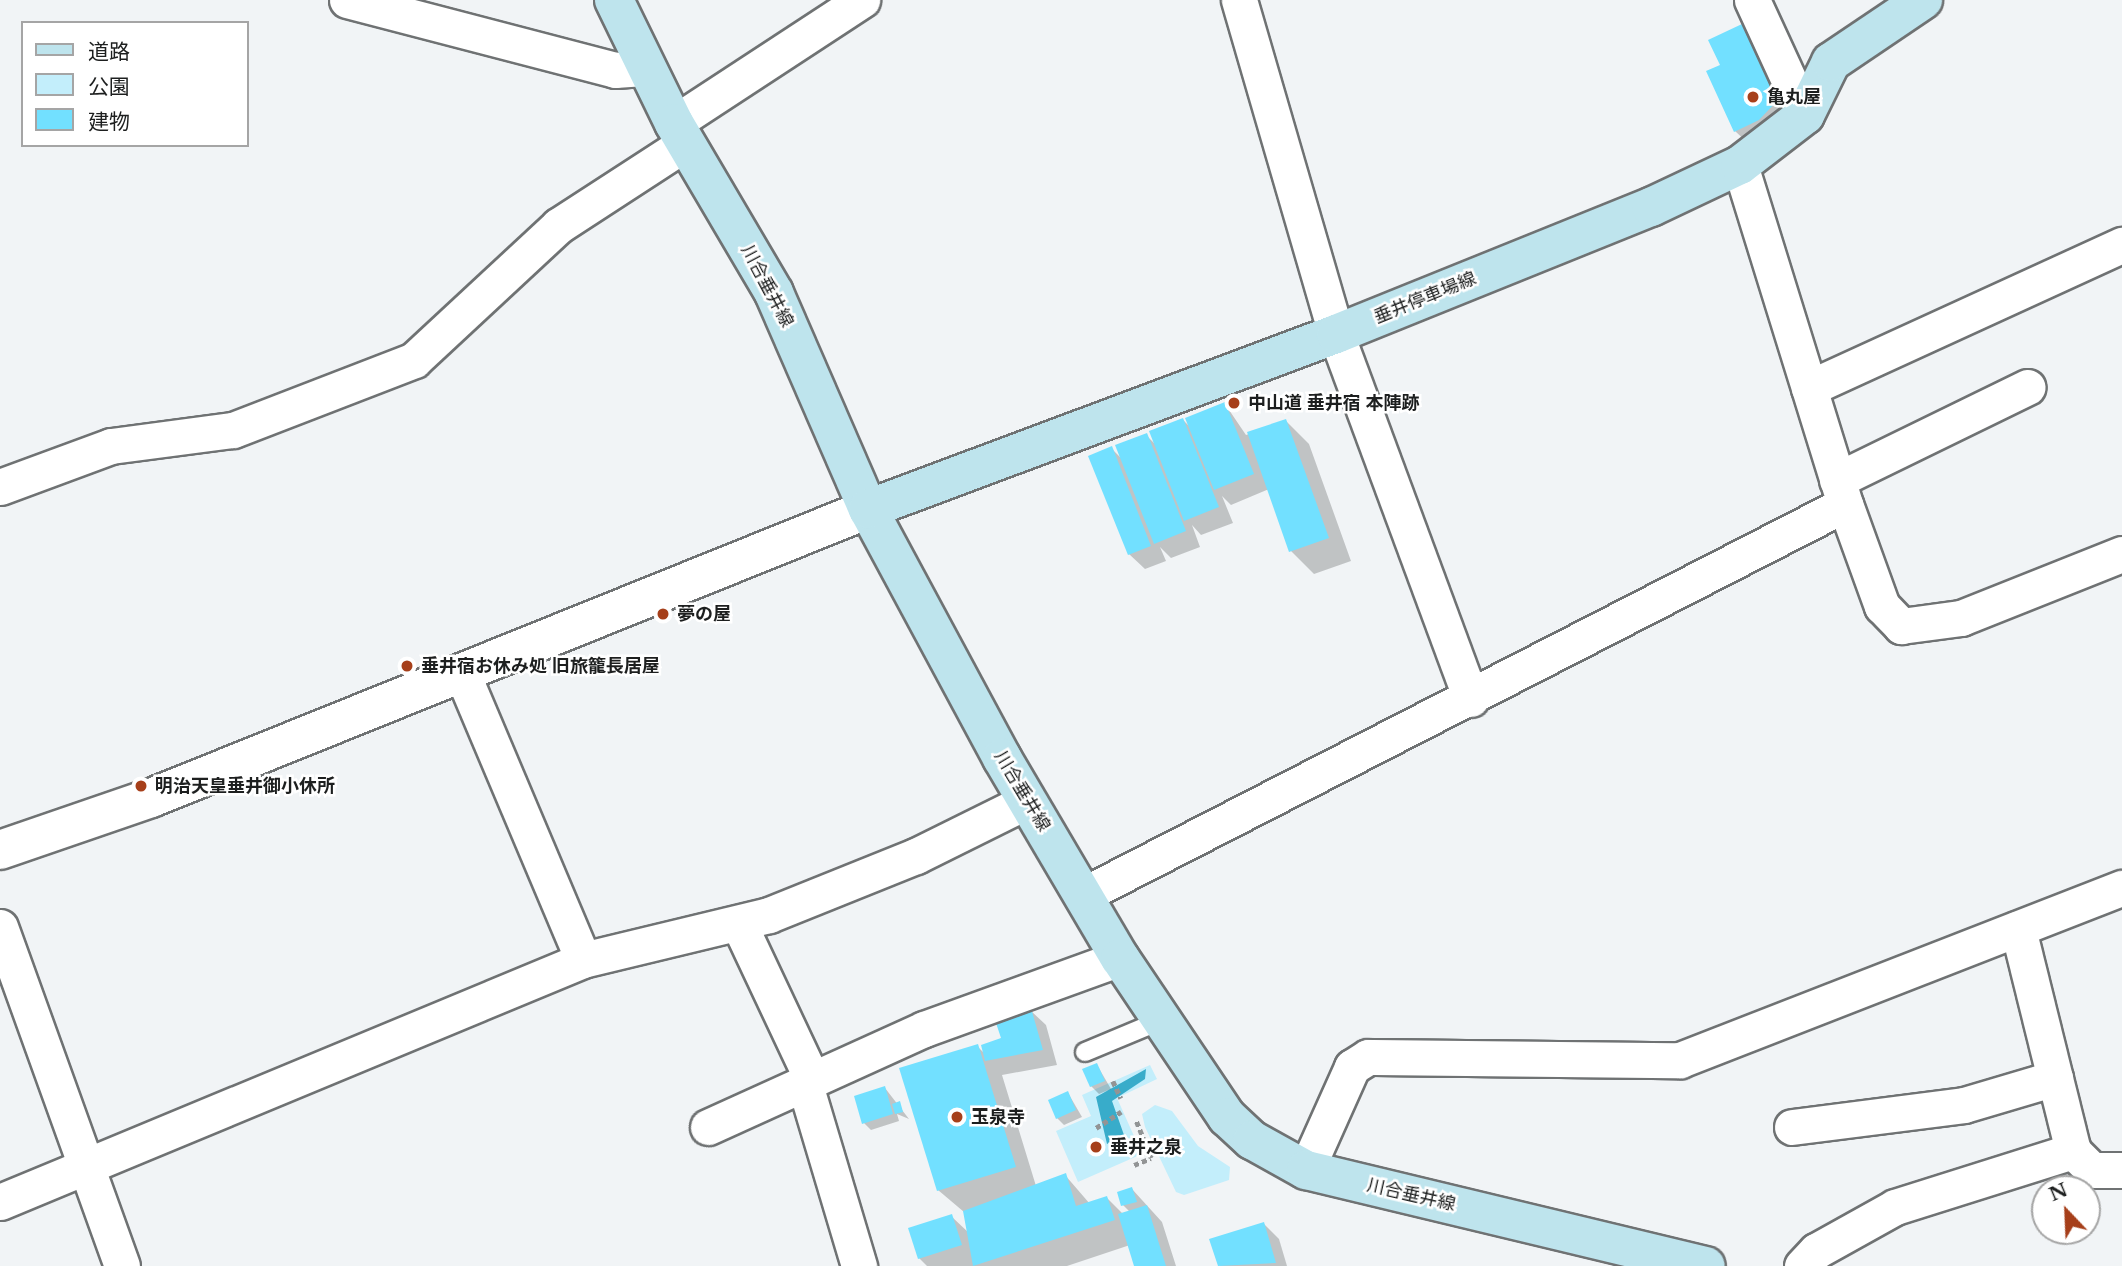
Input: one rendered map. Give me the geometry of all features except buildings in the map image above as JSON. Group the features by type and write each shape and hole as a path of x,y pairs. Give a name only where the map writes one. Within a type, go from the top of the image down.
{"main road":[{"name":"川合垂井線","path":"614,0 644,68 774,293 868,509 1027,801 1121,958 1227,1117 1252,1140 1306,1170 1706,1266"},
{"name":"垂井停車場線","path":"868,509 1335,334 1651,207 1740,164 1805,115 1831,62 1923,0"}],"street":[{"path":"347,0 615,70 644,68"},
{"path":"0,487 111,446 233,429 414,360 558,226 862,0"},
{"path":"1239,0 1335,334 1471,699"},
{"path":"1752,0 1805,115"},
{"path":"1740,164 1841,492 1882,606 1901,626 1961,618 2120,560"},
{"path":"1809,388 2122,245"},
{"path":"1085,894 1471,699 2028,387"},
{"path":"0,850 151,799 868,509"},
{"path":"462,673 583,960"},
{"path":"0,1202 85,1170 583,960 739,924 916,856 1027,801"},
{"path":"1306,1170 1352,1067 1368,1057 1680,1059 2122,888"},
{"path":"739,924 812,1079"},
{"path":"0,927 85,1170 122,1266"},
{"path":"2018,929 2073,1151 2092,1170 2122,1170"},
{"path":"708,1127 812,1079 995,1001 1059,985 1121,958"},
{"path":"812,1079 806,1088 859,1266"},
{"path":"1793,1127 1964,1105 2055,1079"},
{"path":"1802,1266 1895,1207 2073,1151"}],"lane":[{"path":"1085,1052 1162,1020"}],"path":[{"path":"1113,1081 1121,1098"},
{"path":"1096,1128 1121,1112"},
{"path":"1134,1165 1151,1158 1136,1121"}],"green space":[{"path":"1150,1065 1157,1079 1117,1098 1142,1154 1078,1182 1056,1131 1091,1116 1082,1095"},
{"path":"1155,1105 1172,1111 1198,1146 1230,1167 1229,1180 1184,1195 1176,1192 1145,1127 1142,1114"}],"water":[{"path":"1146,1069 1145,1079 1112,1101 1124,1135 1107,1144 1096,1097"}],"place":[{"name":"亀丸屋","path":"1753,97"},
{"name":"中山道 垂井宿 本陣跡","path":"1234,403"},
{"name":"夢の屋","path":"663,614"},
{"name":"垂井宿お休み処 旧旅籠長居屋","path":"407,666"},
{"name":"明治天皇垂井御小休所","path":"141,786"},
{"name":"玉泉寺","path":"957,1117"},
{"name":"垂井之泉","path":"1096,1147"}]}
